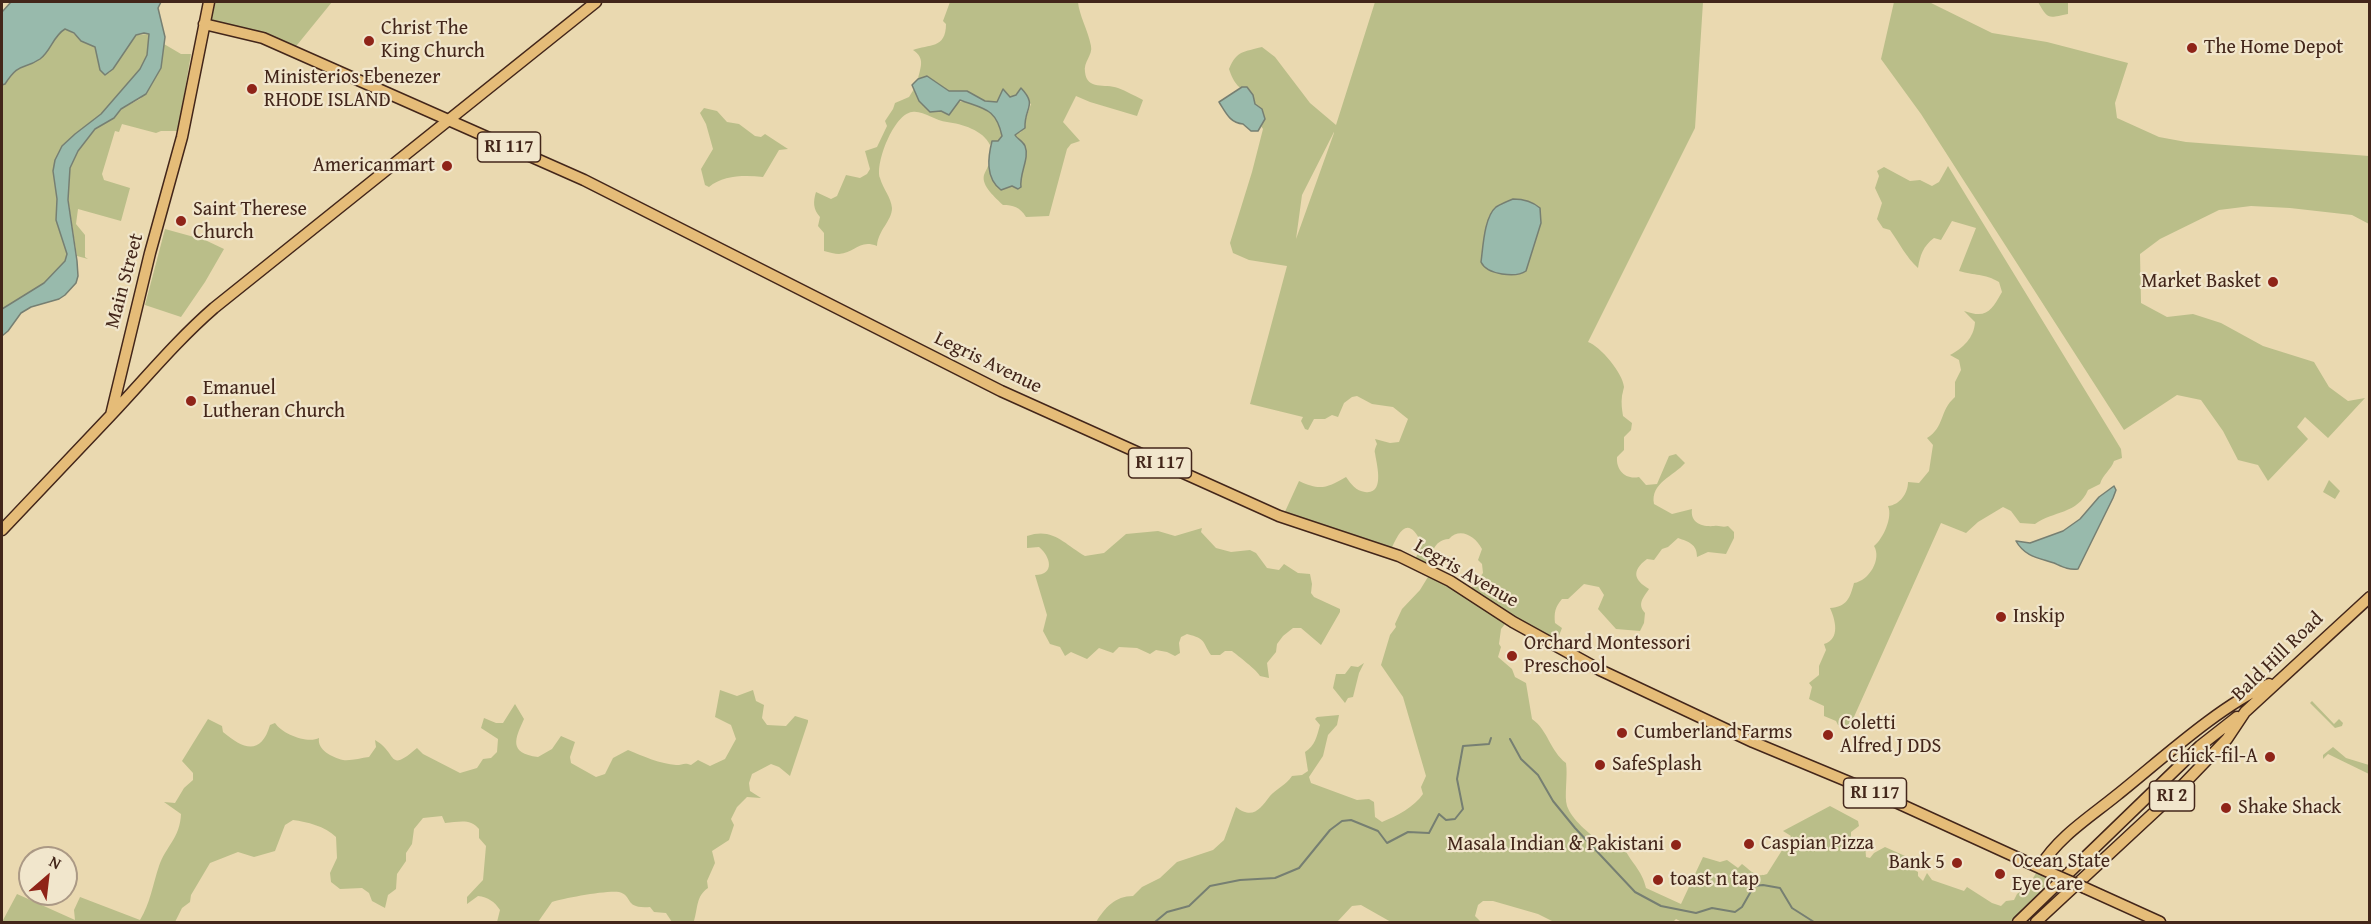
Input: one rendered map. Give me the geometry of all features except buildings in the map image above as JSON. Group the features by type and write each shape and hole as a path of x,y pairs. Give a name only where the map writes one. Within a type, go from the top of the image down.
{"main road":[{"name":"Main Street","path":"2,530 111,415 144,278 182,137 209,2"},
{"path":"111,415 170,348 196,323 596,2"},
{"name":"Legris Avenue","path":"204,24 263,38 611,193 1001,391 1279,516 1398,556 1450,581 1571,656 1753,742 2040,867"},
{"name":"Bald Hill Road","path":"2038,922 2175,793 2227,739 2245,712 2370,597"},
{"path":"2040,867 2059,843 2167,755 2248,694 2278,680"},
{"name":"RI 2","path":"2018,922 2200,746 2245,712"},
{"name":"RI 117","path":"2040,867 2160,922"}],"green space":[{"path":"209,2 332,2 293,50 206,24"},
{"path":"950,2 1078,2 1091,46 1085,68 1086,78 1093,84 1118,88 1143,100 1137,116 1076,96 1063,122 1080,141 1071,144 1067,149 1049,216 1026,217 1016,207 1003,205 990,192 984,179 988,166 1020,177 1024,163 1024,143 1014,135 1021,132 1031,104 1016,95 997,103 985,101 967,91 949,91 927,76 918,79 921,59 913,50 940,42 945,32 946,24 943,21"},
{"path":"1375,2 1703,2 1695,128 1588,342 1599,349 1610,361 1623,381 1623,416 1632,423 1631,430 1624,437 1624,450 1617,457 1622,473 1634,478 1639,477 1646,485 1657,484 1669,456 1676,454 1685,463 1659,485 1654,504 1672,514 1692,509 1695,521 1705,526 1728,526 1734,532 1734,538 1726,554 1708,552 1697,557 1694,546 1678,538 1662,549 1654,560 1647,559 1642,563 1636,575 1640,582 1649,589 1642,601 1641,607 1645,613 1640,631 1616,629 1598,609 1604,595 1599,587 1584,584 1568,599 1562,599 1556,607 1555,623 1562,628 1556,643 1509,619 1501,629 1499,644 1501,647 1498,657 1512,669 1515,677 1526,683 1532,719 1566,763 1566,802 1569,811 1581,826 1600,842 1607,838 1616,843 1616,850 1624,848 1646,888 1681,904 1703,857 1720,862 1727,860 1738,868 1742,864 1757,874 1767,874 1791,836 1783,831 1830,806 1858,821 1859,826 1851,832 1851,837 1859,846 1865,844 1866,857 1870,858 1885,847 1905,856 1903,863 1918,872 1918,876 1923,881 1927,873 1932,880 1964,891 1967,887 2001,906 2006,901 2014,900 2017,894 2029,885 2039,868 2059,877 2017,922 1682,922 1676,919 1673,922 1554,922 1538,914 1493,901 1483,901 1478,905 1475,916 1481,922 1391,922 1361,905 1352,906 1337,922 1096,922 1111,904 1121,898 1133,896 1142,887 1160,878 1177,862 1213,850 1224,840 1236,807 1247,813 1256,811 1292,776 1302,775 1308,771 1305,752 1317,737 1320,725 1315,719 1317,717 1339,715 1337,725 1328,735 1323,756 1309,777 1311,783 1357,800 1369,799 1374,802 1375,817 1382,822 1405,811 1423,794 1421,787 1426,776 1403,697 1381,665 1390,635 1396,627 1395,624 1402,609 1420,590 1431,572 1469,591 1483,573 1482,564 1478,560 1482,549 1475,540 1467,535 1462,533 1453,535 1436,545 1426,568 1414,562 1422,544 1417,535 1408,528 1400,532 1390,552 1283,516 1299,481 1323,487 1346,477 1359,490 1372,492 1378,483 1375,439 1390,443 1399,442 1408,419 1393,407 1372,404 1357,396 1344,403 1338,417 1332,415 1325,419 1314,419 1308,430 1301,421 1303,417 1250,404 1287,266 1249,260 1233,253 1230,243 1252,172 1263,129 1261,126 1265,119 1255,104 1253,95 1241,88 1233,79 1229,69 1235,58 1242,53 1262,47 1275,57 1310,103 1336,125","holes":["1334,132 1296,239 1302,195"]},
{"path":"1894,2 1929,2 1992,33 2047,42 2128,63 2115,103 2117,118 2159,137 2186,142 2369,156 2369,224 2352,215 2290,208 2251,206 2219,210 2160,239 2140,254 2141,303 2167,317 2193,314 2221,323 2263,346 2314,362 2329,387 2348,401 2365,398 2328,438 2305,417 2297,427 2308,439 2268,481 2258,465 2238,460 2223,431 2201,400 2177,395 2124,430 1921,114 1881,59"},
{"path":"2038,2 2068,2 2068,14 2049,16"},
{"path":"65,29 95,47 97,55 109,73 136,35 149,34 147,55 140,69 101,114 62,146 55,160 53,171 57,199 56,220 68,255 65,261 44,283 2,309 2,85 19,67 41,58 59,33"},
{"path":"164,44 181,54 191,54 178,131 156,133 122,124 119,132 115,131 102,174 104,180 130,188 121,221 78,209 76,224 85,235 85,257 88,259 77,256 68,200 70,168 78,151 95,129 114,118 121,109 140,99 161,68"},
{"path":"914,89 919,101 958,101 987,109 997,119 1002,136 998,141 992,141 990,145 982,135 965,126 916,112 905,115 887,140 880,162 880,178 892,208 877,246 861,245 839,254 824,251 824,233 818,226 820,217 814,205 816,192 831,199 837,196 846,175 860,178 867,174 870,169 865,151 877,147 887,126 885,121 895,103 909,97"},
{"path":"704,108 717,111 727,122 739,124 755,136 761,137 765,134 788,149 779,150 763,177 727,178 709,187 705,185 701,169 713,149 706,124 700,113"},
{"path":"1948,166 2121,449 2122,458 2114,461 2100,484 2088,490 2078,504 2035,524 2020,523 2011,511 2003,507 1978,522 1966,533 1941,523 1853,719 1847,727 1838,725 1836,721 1824,716 1824,706 1809,699 1812,687 1809,683 1819,675 1819,666 1826,650 1824,644 1833,638 1835,633 1834,618 1830,608 1844,604 1854,583 1865,578 1873,569 1876,557 1874,546 1886,528 1889,516 1888,506 1903,498 1908,482 1919,483 1929,471 1933,445 1927,438 1937,429 1946,408 1955,397 1955,382 1961,370 1959,360 1950,355 1967,342 1974,328 1975,322 1964,311 1978,314 1987,312 2002,292 1999,282 1994,279 1959,271 1976,228 1952,221 1941,240 1934,238 1930,241 1921,255 1918,268 1890,230 1883,228 1877,219 1882,203 1875,188 1879,176 1877,171 1884,167 1910,181 1920,180 1932,186 1939,182"},
{"path":"165,229 205,240 224,249 181,317 145,305"},
{"path":"2329,480 2340,491 2335,499 2323,492"},
{"path":"1202,528 1201,532 1216,548 1231,552 1250,550 1256,553 1267,568 1279,570 1284,564 1298,573 1310,574 1311,593 1314,597 1340,609 1321,645 1301,628 1293,628 1277,644 1276,652 1267,663 1269,678 1260,676 1232,651 1211,655 1201,639 1187,634 1181,637 1180,653 1175,656 1156,650 1150,654 1137,648 1119,647 1113,653 1099,648 1087,659 1071,652 1065,656 1060,647 1050,644 1043,631 1047,615 1035,575 1046,572 1049,565 1048,560 1039,547 1027,548 1027,536 1051,535 1085,556 1104,553 1126,534 1158,531 1175,536"},
{"path":"1364,663 1353,697 1348,698 1345,703 1333,688 1336,674 1345,674 1351,666 1358,667"},
{"path":"720,690 737,696 753,690 756,701 764,705 762,718 767,725 786,726 795,716 808,720 808,722 790,776 771,764 752,774 749,783 750,791 761,798 747,797 737,807 731,819 734,825 729,840 712,851 715,863 707,881 708,888 699,899 694,921 672,922 666,913 654,912 650,907 636,906 624,894 613,892 552,902 538,922 497,922 500,910 491,900 478,896 467,904 467,897 483,880 486,846 479,838 479,829 468,822 445,823 442,816 423,818 414,829 412,844 406,853 406,861 397,874 396,889 388,895 385,908 372,901 369,893 362,888 340,889 331,882 330,873 337,858 336,837 321,827 293,820 285,825 275,851 254,857 238,852 210,863 191,895 190,902 182,908 175,922 2,922 17,894 18,906 44,906 75,920 74,910 78,906 80,897 140,920 149,901 159,866 180,822 181,814 164,802 175,803 184,788 193,780 193,773 182,761 208,719 222,726 223,732 244,745 251,746 262,742 270,725 275,723 283,731 296,737 308,740 319,738 323,749 330,755 343,760 369,757 376,747 375,740 393,759 401,760 417,748 423,754 460,773 477,768 483,759 491,758 497,752 498,739 481,728 484,718 503,723 515,704 524,719 516,744 522,752 538,757 552,749 561,736 575,742 570,757 571,763 596,777 605,774 613,758 628,750 676,765 691,765 698,760 710,766 725,759 736,739 731,725 715,717"},
{"path":"2312,701 2334,724 2339,719 2343,723 2342,726 2335,728 2310,703"},
{"path":"2333,747 2346,758 2369,765 2369,774 2328,754 2323,759 2323,755"}],"shaded area":[{"path":"11,2 161,2 158,8 165,37 161,68 146,94 95,129 78,151 70,168 68,200 77,261 76,283 59,299 31,307 21,313 2,336 2,309 44,283 65,261 67,254 56,220 57,199 53,171 55,160 62,146 101,114 140,69 147,55 149,34 136,35 113,69 105,75 100,70 95,47 81,41 74,33 65,29 44,56 18,69 2,85 2,12"},
{"path":"927,76 949,91 967,91 985,101 997,102 1003,89 1010,97 1016,95 1021,88 1029,99 1029,103 1025,128 1015,135 1024,144 1026,151 1021,187 1018,189 1012,186 1001,190 992,180 989,160 992,141 998,141 1002,136 992,115 982,108 960,100 949,115 941,111 930,112 919,101 912,85 918,79"},
{"path":"1242,87 1247,87 1253,95 1255,104 1262,109 1265,119 1258,131 1251,131 1243,124 1232,120 1219,102"},
{"path":"1513,199 1527,201 1540,208 1541,223 1526,271 1509,275 1489,270 1481,262 1483,241 1492,212 1496,207"},
{"path":"2114,486 2116,490 2113,498 2078,569 2066,568 2033,556 2016,541 2030,543 2063,531 2080,519 2099,497"}],"waterway":[{"path":"1155,922 1167,912 1189,906 1210,886 1240,880 1275,878 1299,868 1330,830 1342,821 1351,820 1378,831 1387,843 1408,832 1429,833 1439,814 1446,820 1455,819 1463,809 1457,779 1463,746 1489,744 1491,738"},
{"path":"1510,739 1521,759 1538,775 1553,801 1575,828 1635,892 1661,906 1696,913 1712,908 1735,912 1742,907 1754,886 1763,885 1780,888 1792,908 1814,922"}],"place":[{"name":"Christ The King Church","path":"369,41"},
{"name":"The Home Depot","path":"2192,48"},
{"name":"Ministerios Ebenezer RHODE ISLAND","path":"252,89"},
{"name":"Americanmart","path":"447,166"},
{"name":"Saint Therese Church","path":"181,221"},
{"name":"Market Basket","path":"2273,282"},
{"name":"Emanuel Lutheran Church","path":"191,401"},
{"name":"Inskip","path":"2001,617"},
{"name":"Orchard Montessori Preschool","path":"1512,656"},
{"name":"Cumberland Farms","path":"1622,733"},
{"name":"Coletti Alfred J DDS","path":"1828,735"},
{"name":"Chick-fil-A","path":"2270,757"},
{"name":"SafeSplash","path":"1600,765"},
{"name":"Shake Shack","path":"2226,808"},
{"name":"Caspian Pizza","path":"1749,844"},
{"name":"Masala Indian & Pakistani","path":"1676,845"},
{"name":"Bank 5","path":"1957,863"},
{"name":"Ocean State Eye Care","path":"2000,874"},
{"name":"toast n tap","path":"1658,880"}]}
